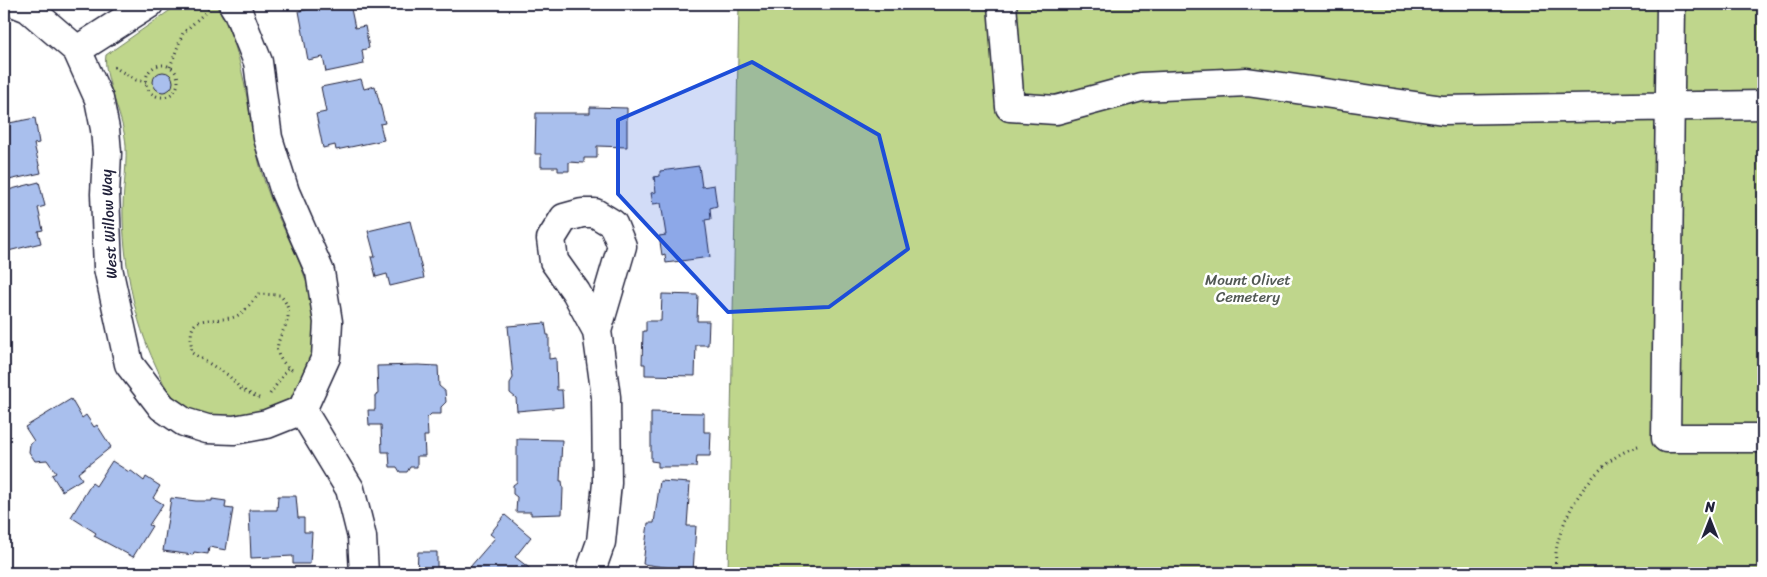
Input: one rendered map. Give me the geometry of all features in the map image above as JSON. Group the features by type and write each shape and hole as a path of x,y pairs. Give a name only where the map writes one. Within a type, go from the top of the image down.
{"street":[{"name":"West Willow Way","path":"18,4 28,8 78,50 98,100 105,129 108,268 129,364 162,407 184,422 207,429 234,430 269,411 302,410"},
{"path":"78,50 149,4"},
{"path":"233,4 258,62 268,138 285,192 320,272 328,322 326,357 302,410 350,489 362,537 364,573"},
{"path":"1002,4 1010,107 1056,110 1141,87 1247,82 1443,110 1763,105"},
{"path":"1671,4 1666,438 1763,438"},
{"path":"590,573 601,542 607,482 606,397 597,331"}],"path":[{"path":"170,67 183,33 194,20 216,4"},
{"path":"159,66 170,67 177,75 175,91 162,97 153,94 146,82 149,71 159,66"},
{"path":"288,368 269,411 228,375 192,353 190,339 193,327 202,319 230,318 242,313 259,294 280,295 288,303 290,314 279,338 277,349 280,361 288,368 316,382"},
{"path":"1555,573 1557,546 1571,507 1602,467 1630,448 1666,438"}],"highlighted area":[{"path":"752,62 879,135 908,249 829,307 728,312 618,194 618,120"}],"green space":[{"path":"179,4 215,4 227,25 241,69 259,163 273,204 304,273 313,310 314,344 312,357 303,381 287,402 277,410 262,417 221,421 208,420 195,414 177,400 167,389 148,347 136,312 128,275 123,219 126,165 125,135 107,74 106,55"},
{"name":"Mount Olivet Cemetery","path":"739,4 1763,4 1763,573 728,573"}],"building":[{"path":"337,4 350,4 355,28 365,26 369,48 362,50 364,64 326,72 323,57 308,60 299,11"},
{"path":"163,72 170,75 173,82 170,89 163,92 156,89 153,82 156,75"},
{"path":"361,79 364,89 375,86 385,123 380,124 384,140 336,150 335,145 323,148 316,114 326,112 321,87"},
{"path":"590,107 627,108 627,147 597,146 597,158 584,158 584,163 569,162 569,171 558,171 558,167 541,167 541,154 535,154 536,113 590,113"},
{"path":"35,118 39,143 34,144 41,173 4,181 4,124"},
{"path":"699,166 702,187 714,185 717,206 710,208 711,219 705,220 710,257 666,263 665,254 662,255 659,236 666,235 661,203 653,204 651,193 656,192 654,177 660,176 660,171"},
{"path":"39,182 45,206 38,208 43,230 38,231 41,243 4,252 4,191"},
{"path":"410,221 424,278 390,286 387,274 376,277 371,257 375,257 368,231"},
{"path":"662,294 698,295 697,321 709,321 708,345 696,345 695,376 645,375 645,364 642,364 643,331 646,331 646,321 661,321"},
{"path":"545,323 547,335 549,335 549,359 556,358 557,390 562,390 563,407 517,411 516,398 510,393 510,383 513,378 508,326"},
{"path":"377,366 438,366 439,386 445,391 446,402 441,407 441,414 431,414 427,418 428,436 424,436 425,456 417,456 417,467 410,467 407,472 400,472 397,467 390,467 389,452 382,452 381,425 369,425 368,410 375,410 375,395 378,394"},
{"path":"71,399 82,418 86,415 94,427 97,425 111,447 78,473 82,479 62,491 52,475 56,473 47,460 35,461 29,452 30,444 34,441 25,427"},
{"path":"651,412 704,413 704,432 711,432 710,456 697,456 696,467 658,467 658,462 651,461"},
{"path":"517,439 562,440 560,481 562,481 563,489 562,514 531,515 531,512 516,512 517,497 513,494 513,485 517,482"},
{"path":"112,461 129,472 130,470 144,481 146,477 160,486 153,498 163,504 149,525 152,526 133,557 94,536 96,533 71,517 92,483 96,486"},
{"path":"660,481 690,483 687,526 696,526 693,571 643,564 648,523 654,523"},
{"path":"278,496 296,496 298,518 304,518 304,532 312,532 310,564 293,564 293,556 251,558 249,510 277,510"},
{"path":"171,498 196,501 212,501 212,499 226,501 225,508 233,509 226,550 209,547 208,554 194,552 193,555 163,551"},
{"path":"505,515 531,537 515,557 533,571 532,573 478,573 470,567 495,538 490,534"},
{"path":"418,552 437,552 437,567 460,568 459,573 417,573"}]}
